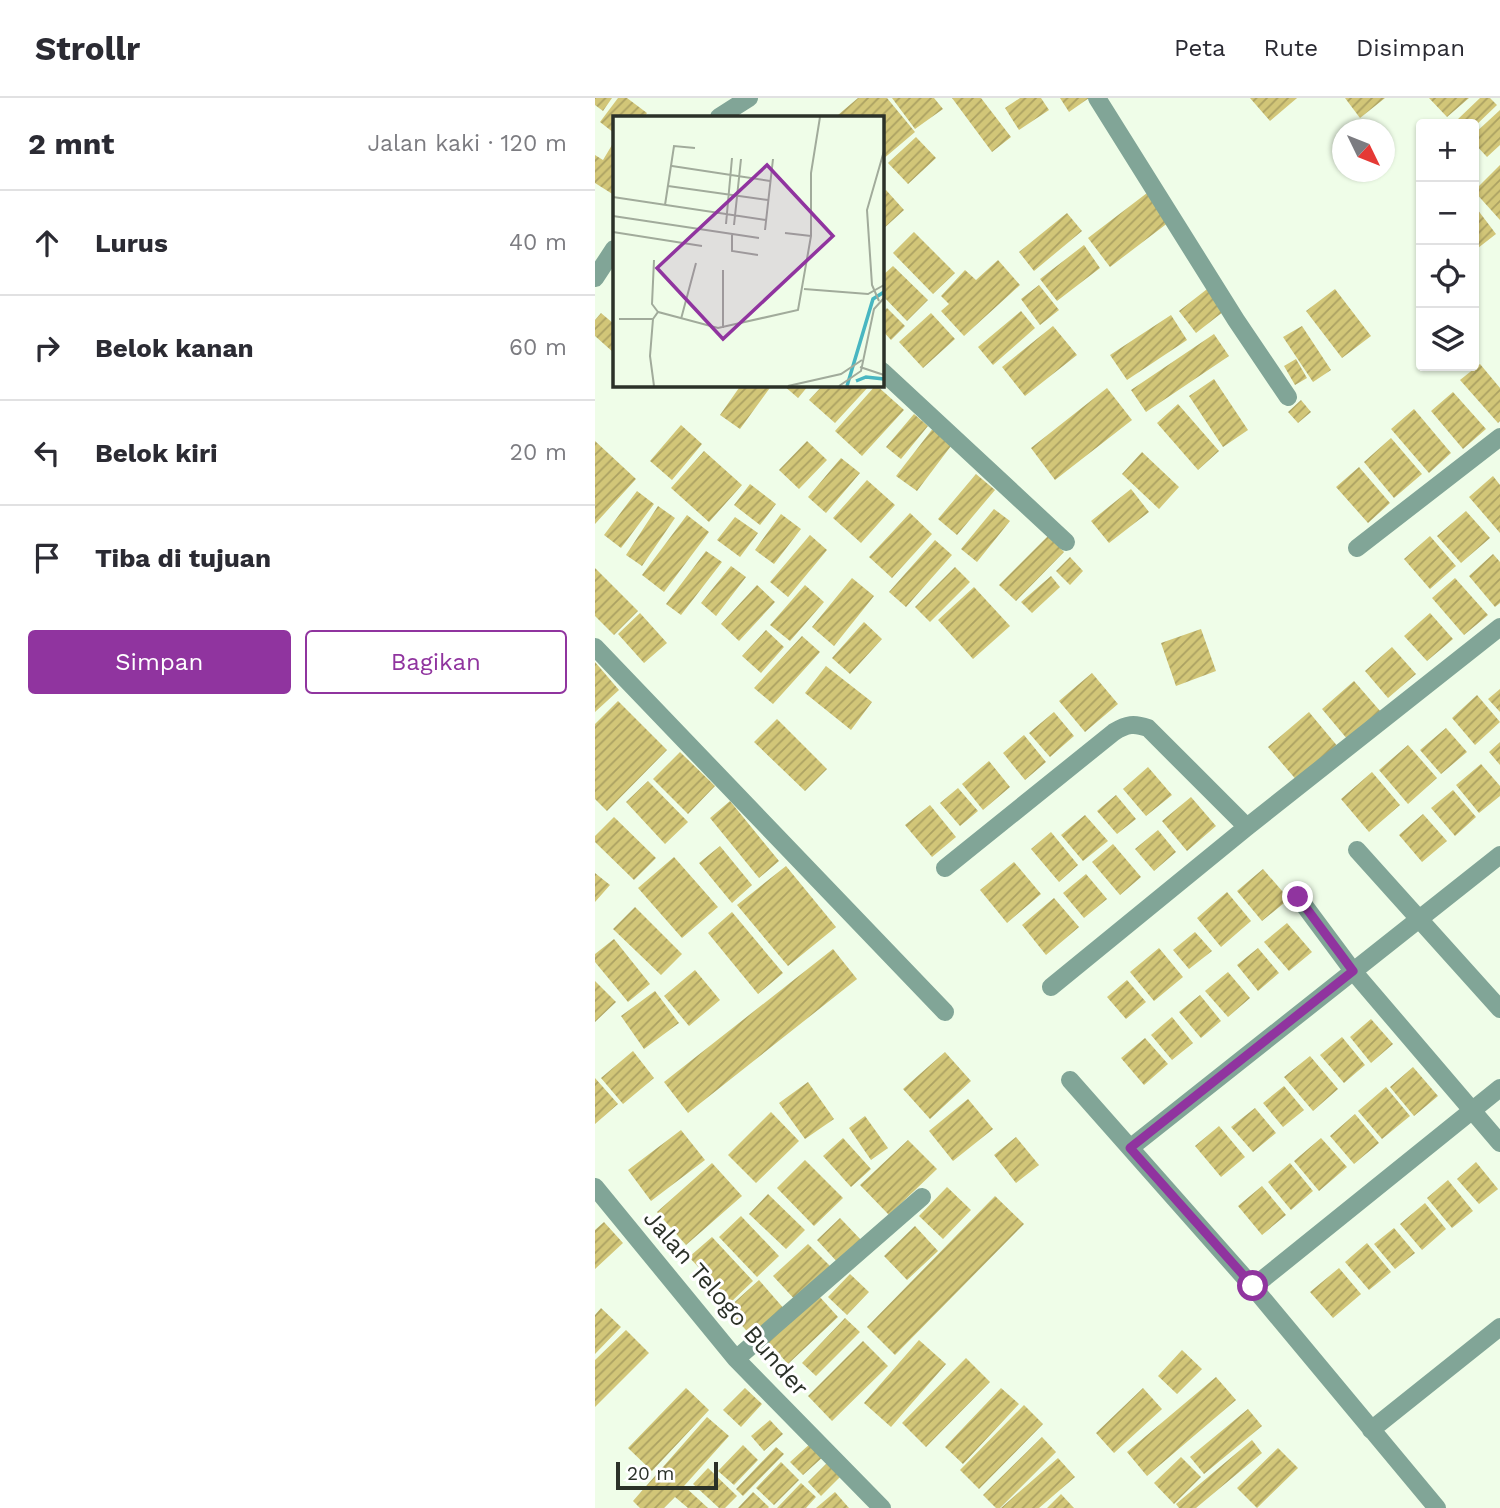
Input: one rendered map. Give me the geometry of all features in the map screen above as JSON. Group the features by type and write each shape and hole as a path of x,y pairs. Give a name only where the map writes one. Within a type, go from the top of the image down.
{"street":[{"path":"721,116 749,98"},
{"path":"1097,98 1236,320 1288,397"},
{"path":"595,278 613,251"},
{"path":"884,373 1066,542"},
{"path":"1357,548 1500,437"},
{"path":"1051,987 1247,827 1500,627"},
{"path":"595,647 945,1012"},
{"path":"945,868 1114,732 1136,723 1148,728 1247,827"},
{"path":"1357,850 1500,1009"},
{"path":"1130,1148 1500,855"},
{"path":"1298,897 1353,971 1500,1143"},
{"path":"1070,1080 1253,1286 1437,1508"},
{"path":"1253,1286 1500,1088"},
{"name":"Jalan Telogo Bunder","path":"595,1188 736,1359 882,1508"},
{"path":"736,1359 922,1197"},
{"path":"1371,1430 1500,1327"}],"building":[{"path":"595,98 612,98 603,111 595,105"},
{"path":"618,98 627,98 647,113 645,116 613,116 613,132 600,122"},
{"path":"858,98 887,98 915,132 884,158 884,116 838,115"},
{"path":"892,98 934,98 943,109 915,129"},
{"path":"952,98 981,98 1011,137 992,152"},
{"path":"1020,98 1041,98 1049,110 1019,130 1005,108"},
{"path":"1060,98 1089,98 1069,112"},
{"path":"1250,98 1297,98 1270,121"},
{"path":"1345,98 1385,98 1360,118"},
{"path":"1429,98 1469,98 1447,117"},
{"path":"1480,98 1490,98 1497,105 1479,122 1479,119 1458,119"},
{"path":"1500,110 1500,145 1487,157 1479,148 1479,129"},
{"path":"916,137 936,158 908,184 888,163"},
{"path":"612,145 613,194 595,183 595,155 603,160"},
{"path":"1500,165 1500,220 1479,197 1479,186"},
{"path":"886,190 904,210 884,228"},
{"path":"1147,193 1169,222 1110,267 1088,238"},
{"path":"1479,212 1496,234 1479,247"},
{"path":"1067,213 1082,231 1034,271 1019,252"},
{"path":"914,232 955,273 933,294 893,253"},
{"path":"1084,245 1100,268 1057,301 1040,279"},
{"path":"998,260 1020,285 964,336 941,311 949,304 941,296 965,270 976,280"},
{"path":"893,266 928,300 907,321 884,297 884,274"},
{"path":"1039,285 1059,310 1040,325 1021,299"},
{"path":"1211,286 1228,308 1196,333 1179,311"},
{"path":"1335,289 1371,336 1342,358 1306,311"},
{"path":"887,308 905,326 891,340 884,332 884,311"},
{"path":"1021,311 1035,328 993,365 978,347"},
{"path":"601,313 613,323 613,352 595,336 595,320"},
{"path":"931,313 955,339 923,368 899,342"},
{"path":"1171,315 1187,340 1127,380 1110,355"},
{"path":"1053,326 1077,355 1025,396 1002,367"},
{"path":"1302,326 1331,370 1313,382 1283,337"},
{"path":"1214,334 1229,356 1146,412 1131,390"},
{"path":"1296,359 1307,378 1295,385 1284,366"},
{"path":"1479,365 1500,388 1498,423 1460,380 1471,371 1479,371"},
{"path":"1214,379 1248,430 1223,447 1189,396"},
{"path":"740,387 771,387 740,429 720,415"},
{"path":"785,387 807,387 798,398"},
{"path":"821,387 868,387 835,423 809,400"},
{"path":"874,387 878,387 904,410 862,456 835,431"},
{"path":"1107,388 1132,420 1055,480 1031,448"},
{"path":"1453,392 1486,429 1463,449 1431,411"},
{"path":"1301,400 1311,412 1298,423 1288,412"},
{"path":"1178,404 1219,451 1198,470 1157,423"},
{"path":"1414,409 1451,453 1429,473 1391,429"},
{"path":"914,414 928,426 901,459 886,447"},
{"path":"681,425 702,444 672,480 650,461"},
{"path":"934,427 954,442 917,491 896,476"},
{"path":"1391,438 1422,474 1394,498 1364,462"},
{"path":"595,441 636,479 595,524"},
{"path":"807,441 827,460 799,489 779,470"},
{"path":"704,451 742,485 709,522 671,488"},
{"path":"1142,452 1179,487 1159,509 1122,474"},
{"path":"841,458 860,473 826,513 808,497"},
{"path":"1359,467 1390,503 1368,523 1336,487"},
{"path":"976,474 995,490 957,535 938,519"},
{"path":"1493,476 1500,485 1500,533 1469,497"},
{"path":"867,480 895,505 861,543 833,518"},
{"path":"750,484 776,504 760,525 734,505"},
{"path":"1131,489 1149,512 1109,543 1091,521"},
{"path":"637,491 654,504 621,548 604,535"},
{"path":"658,506 675,518 642,566 626,555"},
{"path":"994,509 1010,521 977,562 961,549"},
{"path":"1466,511 1490,538 1461,563 1437,536"},
{"path":"910,513 932,534 892,578 869,557"},
{"path":"781,514 801,529 774,564 755,550"},
{"path":"687,515 709,532 664,592 642,575"},
{"path":"735,517 758,533 740,557 717,540"},
{"path":"810,535 827,550 788,597 770,582"},
{"path":"1048,536 1064,552 1016,601 999,585"},
{"path":"1430,536 1456,566 1430,589 1404,559"},
{"path":"935,540 952,555 906,607 889,592"},
{"path":"706,551 722,562 681,615 666,604"},
{"path":"1493,554 1500,562 1500,603 1495,607 1469,576"},
{"path":"1070,557 1083,571 1070,585 1056,571"},
{"path":"731,566 746,577 716,616 701,603"},
{"path":"955,567 970,582 930,622 915,607"},
{"path":"595,568 638,611 614,635 595,616"},
{"path":"1051,576 1060,587 1032,613 1021,602"},
{"path":"852,578 874,596 834,646 812,627"},
{"path":"1455,578 1488,615 1464,635 1432,598"},
{"path":"757,585 775,602 739,641 721,624"},
{"path":"805,585 824,602 790,641 770,625"},
{"path":"974,587 1010,626 973,659 938,620"},
{"path":"640,613 667,643 644,663 618,634"},
{"path":"1430,613 1453,639 1427,661 1404,636"},
{"path":"864,622 882,639 850,674 832,658"},
{"path":"1201,629 1216,671 1176,686 1161,643"},
{"path":"766,630 784,647 761,673 742,656"},
{"path":"802,636 820,652 773,704 754,688"},
{"path":"1392,647 1416,674 1388,698 1365,671"},
{"path":"595,662 619,690 595,712"},
{"path":"826,666 872,702 851,730 805,693"},
{"path":"1092,673 1118,704 1085,732 1059,701"},
{"path":"1354,681 1381,712 1348,740 1322,709"},
{"path":"1500,689 1500,712 1488,699"},
{"path":"1477,695 1500,722 1475,745 1452,718"},
{"path":"618,701 667,750 607,811 595,799 595,724"},
{"path":"1054,712 1074,736 1050,757 1029,733"},
{"path":"1309,712 1339,748 1299,783 1268,747"},
{"path":"777,719 827,769 805,791 754,742"},
{"path":"1446,728 1467,752 1441,774 1420,750"},
{"path":"1024,735 1046,762 1025,780 1003,753"},
{"path":"1500,742 1500,765 1489,752"},
{"path":"1408,745 1437,778 1408,804 1379,770"},
{"path":"680,752 715,786 688,814 653,779"},
{"path":"989,761 1010,787 983,810 962,784"},
{"path":"1481,764 1500,786 1500,796 1479,813 1456,785"},
{"path":"1148,767 1172,795 1146,816 1123,789"},
{"path":"1372,772 1400,805 1369,832 1341,799"},
{"path":"648,781 688,822 665,844 626,802"},
{"path":"958,788 978,811 960,826 940,803"},
{"path":"1453,790 1476,817 1455,836 1431,808"},
{"path":"1116,795 1136,819 1117,834 1097,811"},
{"path":"1191,797 1216,826 1187,851 1162,821"},
{"path":"730,801 779,861 759,878 710,818"},
{"path":"930,805 956,837 932,857 905,825"},
{"path":"1423,814 1447,841 1422,862 1399,835"},
{"path":"1085,815 1108,841 1083,861 1061,835"},
{"path":"614,817 656,858 634,880 595,842 595,836"},
{"path":"1158,830 1176,852 1154,871 1135,849"},
{"path":"1051,832 1078,865 1059,882 1031,849"},
{"path":"1113,844 1141,877 1120,895 1092,862"},
{"path":"720,846 752,885 732,903 699,863"},
{"path":"674,857 718,907 682,938 638,888"},
{"path":"1014,862 1041,894 1007,923 980,890"},
{"path":"786,866 836,927 788,966 737,905"},
{"path":"1263,869 1289,899 1262,921 1237,891"},
{"path":"595,873 610,885 595,902"},
{"path":"1086,874 1107,899 1084,918 1063,893"},
{"path":"1227,892 1251,921 1221,947 1197,918"},
{"path":"1054,898 1079,927 1046,955 1022,925"},
{"path":"635,907 682,954 661,975 613,929"},
{"path":"732,912 783,973 758,994 708,933"},
{"path":"1287,923 1312,952 1289,971 1264,942"},
{"path":"1195,932 1212,951 1189,969 1173,950"},
{"path":"614,939 650,984 628,1002 595,962 595,954"},
{"path":"1159,948 1183,977 1154,1001 1130,972"},
{"path":"1258,948 1279,973 1258,991 1237,965"},
{"path":"833,949 857,979 688,1113 664,1082"},
{"path":"695,970 720,1000 689,1026 664,996"},
{"path":"1228,972 1250,998 1228,1017 1205,991"},
{"path":"1127,980 1146,1002 1126,1019 1107,997"},
{"path":"595,981 616,1002 595,1022"},
{"path":"655,991 679,1023 644,1049 621,1016"},
{"path":"1200,995 1221,1021 1201,1038 1179,1012"},
{"path":"1172,1017 1193,1043 1172,1060 1151,1035"},
{"path":"1371,1019 1393,1044 1371,1063 1350,1037"},
{"path":"1342,1037 1365,1065 1344,1083 1320,1055"},
{"path":"1145,1038 1168,1064 1144,1085 1121,1058"},
{"path":"633,1051 654,1078 623,1104 601,1078"},
{"path":"945,1052 971,1081 930,1119 903,1089"},
{"path":"1310,1056 1338,1089 1313,1111 1284,1077"},
{"path":"1413,1067 1438,1096 1414,1116 1390,1087"},
{"path":"595,1078 618,1104 595,1124"},
{"path":"808,1082 834,1119 805,1139 779,1103"},
{"path":"1284,1086 1304,1110 1283,1127 1263,1103"},
{"path":"1386,1087 1410,1116 1382,1139 1358,1111"},
{"path":"968,1099 993,1129 953,1161 929,1131"},
{"path":"1255,1108 1276,1133 1253,1152 1231,1127"},
{"path":"771,1112 799,1141 756,1183 728,1155"},
{"path":"1355,1114 1379,1143 1354,1164 1330,1136"},
{"path":"865,1116 888,1148 871,1160 849,1128"},
{"path":"1219,1126 1245,1157 1221,1177 1195,1146"},
{"path":"681,1130 705,1160 651,1201 628,1170"},
{"path":"1016,1137 1039,1165 1016,1183 994,1155"},
{"path":"843,1138 871,1169 851,1187 823,1156"},
{"path":"1321,1138 1347,1167 1319,1191 1294,1161"},
{"path":"908,1140 937,1169 889,1215 860,1185"},
{"path":"805,1160 843,1198 814,1226 777,1188"},
{"path":"1476,1162 1498,1189 1479,1204 1457,1179"},
{"path":"712,1163 742,1196 686,1245 657,1212"},
{"path":"1290,1163 1313,1191 1291,1210 1268,1182"},
{"path":"1448,1180 1473,1211 1452,1228 1427,1198"},
{"path":"1262,1186 1286,1215 1262,1235 1238,1206"},
{"path":"947,1187 971,1210 943,1239 919,1216"},
{"path":"768,1194 805,1230 786,1249 749,1214"},
{"path":"995,1196 1024,1224 895,1355 867,1327"},
{"path":"1425,1203 1446,1229 1422,1250 1400,1224"},
{"path":"741,1216 779,1256 757,1277 719,1237"},
{"path":"840,1218 864,1243 840,1265 817,1240"},
{"path":"604,1222 623,1243 595,1269 595,1230"},
{"path":"915,1226 938,1251 907,1280 884,1256"},
{"path":"1394,1228 1415,1253 1395,1269 1374,1244"},
{"path":"712,1237 753,1281 731,1302 689,1257"},
{"path":"1367,1243 1391,1272 1369,1290 1345,1262"},
{"path":"808,1244 835,1271 799,1304 773,1276"},
{"path":"1339,1268 1361,1294 1333,1318 1310,1292"},
{"path":"850,1274 869,1292 847,1315 828,1297"},
{"path":"759,1280 786,1311 754,1339 727,1309"},
{"path":"819,1296 838,1317 788,1364 768,1342"},
{"path":"601,1308 621,1327 595,1354 595,1315"},
{"path":"845,1318 860,1332 816,1376 802,1363"},
{"path":"626,1330 649,1353 595,1407 595,1360"},
{"path":"919,1340 946,1364 891,1427 864,1403"},
{"path":"863,1341 888,1366 832,1421 808,1396"},
{"path":"1182,1350 1202,1369 1177,1394 1158,1376"},
{"path":"966,1358 990,1382 926,1447 902,1423"},
{"path":"1216,1377 1236,1400 1147,1476 1127,1452"},
{"path":"686,1388 709,1410 652,1471 628,1448"},
{"path":"745,1388 762,1404 741,1427 723,1410"},
{"path":"1001,1388 1019,1404 963,1464 945,1447"},
{"path":"1143,1388 1162,1409 1114,1453 1096,1433"},
{"path":"1024,1405 1043,1424 979,1489 960,1470"},
{"path":"1248,1409 1262,1426 1204,1474 1190,1457"},
{"path":"707,1417 729,1436 684,1486 708,1508 688,1508 675,1497 664,1508 640,1508 633,1501"},
{"path":"770,1420 783,1434 764,1451 751,1436"},
{"path":"1042,1437 1056,1452 1000,1508 996,1508 983,1495"},
{"path":"1252,1440 1262,1453 1196,1508 1179,1508 1176,1504"},
{"path":"812,1442 825,1455 803,1475 790,1462"},
{"path":"743,1445 758,1460 734,1485 718,1471"},
{"path":"776,1447 784,1454 743,1496 736,1489"},
{"path":"1278,1448 1298,1468 1257,1508 1237,1488"},
{"path":"1181,1457 1201,1477 1174,1504 1154,1483"},
{"path":"1058,1458 1075,1477 1039,1508 1001,1508"},
{"path":"830,1460 844,1473 821,1496 808,1482"},
{"path":"781,1462 799,1480 774,1505 756,1488"},
{"path":"708,1468 737,1496 725,1508 719,1508 693,1484"},
{"path":"801,1483 816,1497 806,1508 777,1508"},
{"path":"753,1492 769,1507 738,1508"},
{"path":"835,1492 849,1508 816,1508"},
{"path":"1061,1494 1074,1508 1047,1508"}],"route":[{"path":"1253,1286 1130,1148 1353,971 1298,897"}]}
